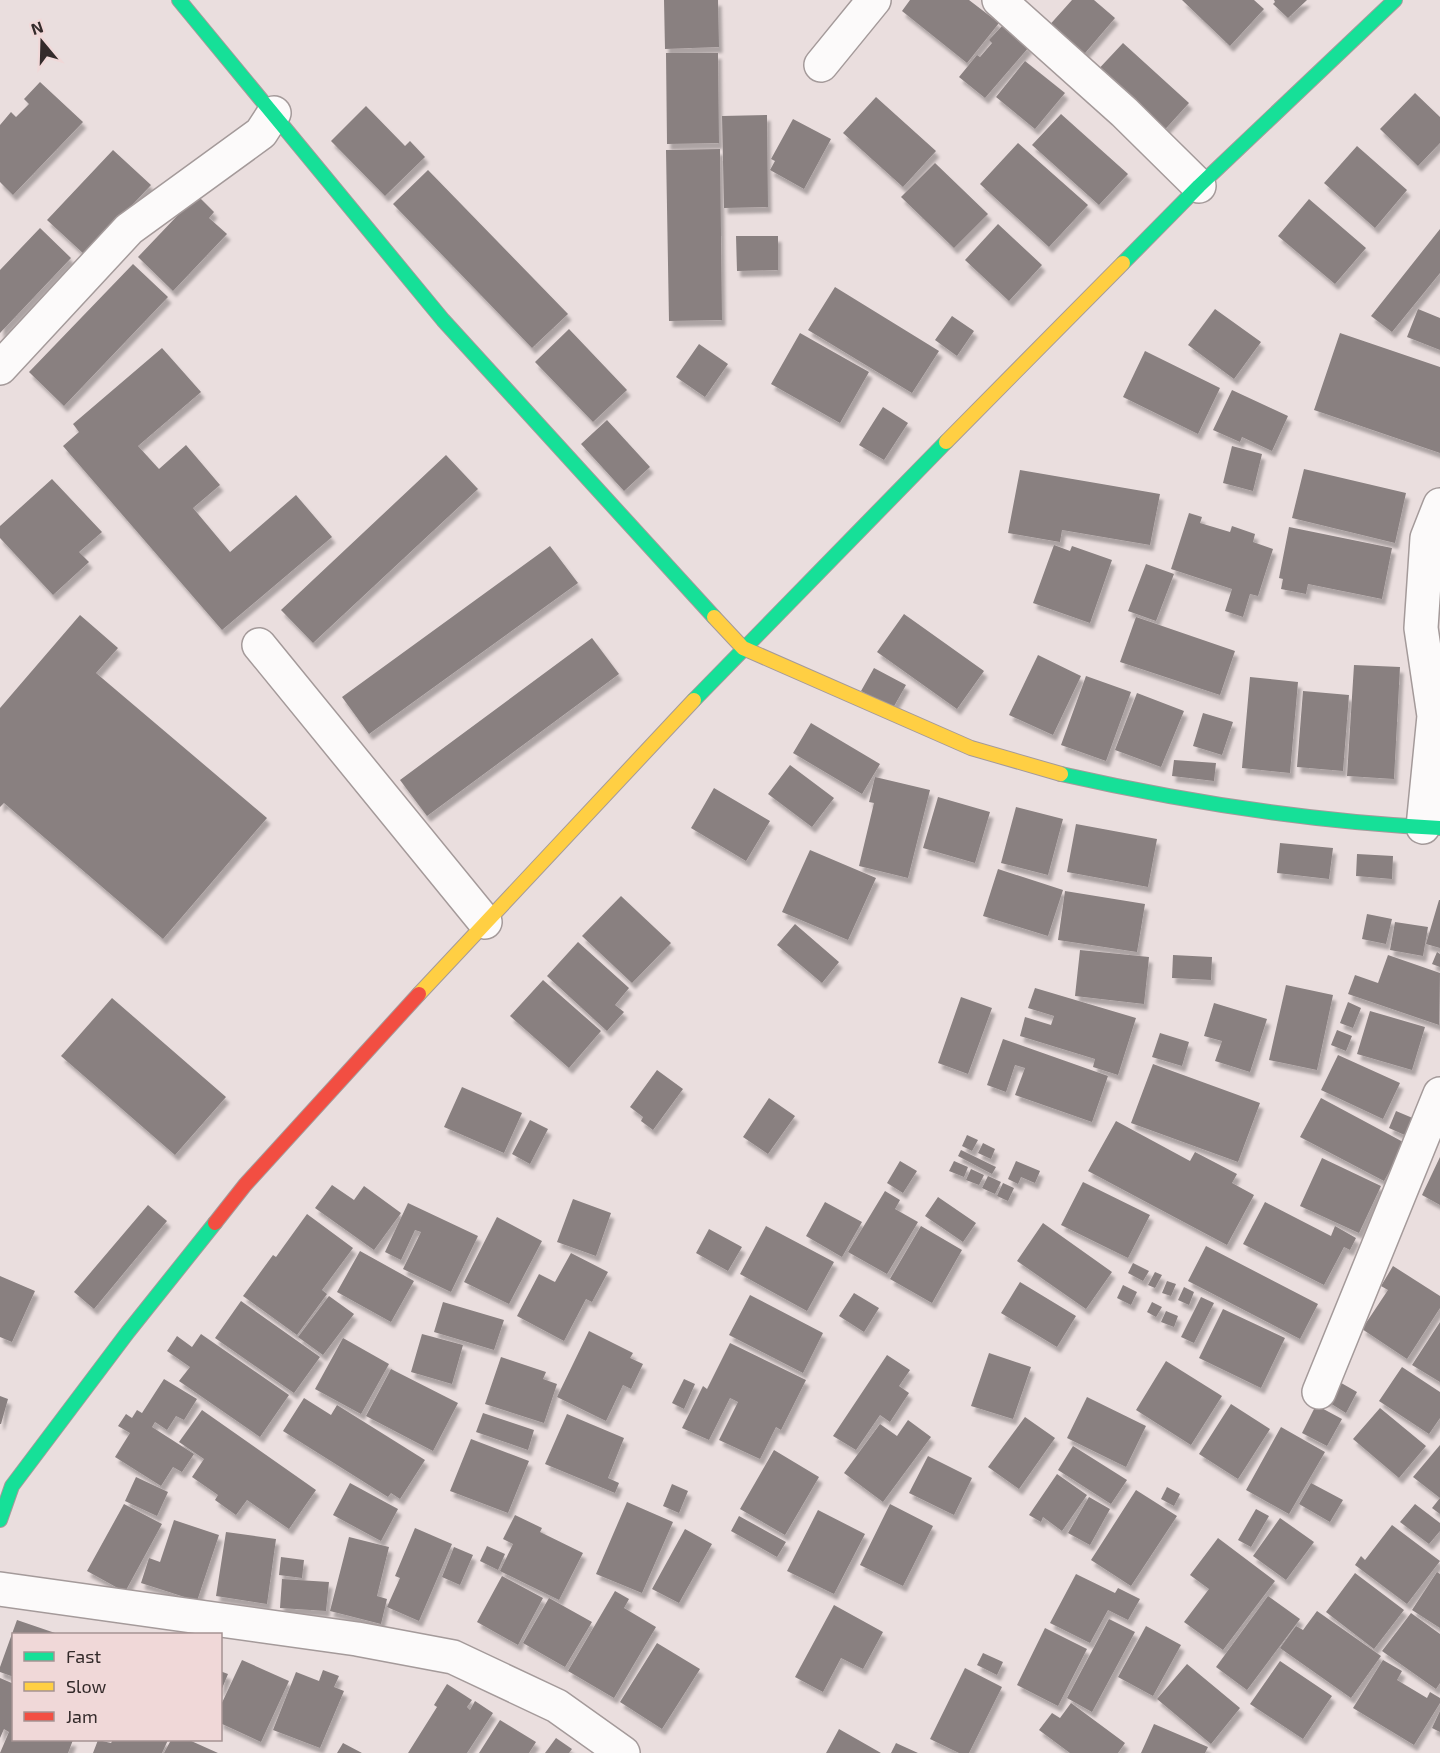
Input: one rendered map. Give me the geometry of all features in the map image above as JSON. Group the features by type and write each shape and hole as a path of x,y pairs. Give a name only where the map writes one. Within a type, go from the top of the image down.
{"main road":[{"path":"179,0 443,320 743,648 972,748 1063,774 1200,801 1375,825 1431,828"},
{"path":"0,1520 12,1486 128,1332 245,1185 485,922 743,648 1199,186 1395,0"}],"street":[{"path":"821,64 874,0"},
{"path":"999,0 1124,112 1199,186"},
{"path":"0,368 129,229 261,133 274,113"},
{"path":"1431,828 1434,716 1421,628 1427,537 1440,505"},
{"path":"258,645 485,922"},
{"path":"1319,1392 1440,1094"},
{"path":"0,1589 357,1639 453,1657 557,1707 622,1753"}],"building":[{"path":"664,0 718,0 719,47 665,49"},
{"path":"910,0 969,0 999,23 967,63 902,11"},
{"path":"1072,0 1094,0 1115,18 1080,59 1046,29"},
{"path":"1182,0 1254,0 1264,9 1230,46"},
{"path":"1274,0 1307,0 1288,18 1273,4"},
{"path":"1003,25 1029,47 985,98 959,77 977,55 980,57 992,43 989,40"},
{"path":"1123,43 1189,103 1159,136 1093,75"},
{"path":"666,53 718,53 719,143 667,144"},
{"path":"1025,61 1065,93 1035,129 996,97"},
{"path":"40,82 83,122 13,195 0,182 0,125 11,112 16,117 29,104 24,99"},
{"path":"1415,93 1440,117 1440,143 1418,166 1380,129"},
{"path":"876,97 936,151 903,187 843,133"},
{"path":"366,106 405,146 410,141 425,157 385,196 331,141"},
{"path":"1061,114 1128,174 1099,205 1032,145"},
{"path":"767,115 768,207 724,208 722,116"},
{"path":"793,119 831,139 804,189 770,170 775,161 771,159"},
{"path":"1018,143 1088,205 1049,247 980,184"},
{"path":"1357,146 1407,190 1375,228 1324,183"},
{"path":"720,149 722,320 669,321 666,150"},
{"path":"113,150 151,185 85,255 47,220"},
{"path":"935,163 988,214 954,248 901,197"},
{"path":"428,170 568,314 532,348 393,204"},
{"path":"197,195 214,212 209,218 227,234 173,291 138,257"},
{"path":"1309,199 1366,248 1335,284 1278,236"},
{"path":"998,224 1042,265 1009,301 965,260"},
{"path":"40,228 71,258 0,333 0,270"},
{"path":"1440,229 1440,273 1392,332 1371,316"},
{"path":"736,236 778,236 778,270 737,271"},
{"path":"133,264 168,297 64,406 29,372"},
{"path":"835,287 939,351 912,393 808,330"},
{"path":"1215,309 1261,342 1234,379 1188,345"},
{"path":"1418,309 1440,318 1440,350 1407,337"},
{"path":"952,316 974,331 957,356 935,340"},
{"path":"569,329 627,390 593,422 535,362"},
{"path":"800,333 869,372 840,423 771,384"},
{"path":"1340,333 1440,367 1440,453 1314,410"},
{"path":"699,344 728,364 705,397 676,377"},
{"path":"162,348 201,392 138,446 159,469 186,445 220,485 193,508 230,552 296,495 332,537 222,630 63,446 79,432 73,424"},
{"path":"1145,351 1220,388 1198,434 1123,397"},
{"path":"1232,390 1288,416 1272,451 1242,437 1240,442 1213,430"},
{"path":"883,407 908,423 884,460 859,445"},
{"path":"607,420 650,467 624,491 581,444"},
{"path":"1232,446 1262,454 1253,491 1223,483"},
{"path":"446,455 478,489 313,643 281,610"},
{"path":"1304,469 1406,493 1395,543 1292,518"},
{"path":"1020,470 1160,494 1150,545 1062,530 1060,542 1008,533"},
{"path":"52,479 102,532 79,552 89,562 53,595 0,538 0,526"},
{"path":"1189,513 1202,517 1200,523 1230,532 1232,526 1255,534 1253,542 1273,549 1258,596 1250,594 1243,617 1225,611 1232,589 1171,569"},
{"path":"1289,527 1392,548 1382,599 1308,584 1306,594 1281,589 1283,579 1279,578"},
{"path":"1054,545 1070,551 1072,546 1112,560 1090,623 1033,603"},
{"path":"550,546 578,583 369,734 342,697"},
{"path":"1146,564 1174,574 1156,621 1128,611"},
{"path":"904,614 984,671 957,709 877,652"},
{"path":"80,615 118,648 96,673 267,818 163,939 4,803 0,807 0,708"},
{"path":"1136,617 1235,651 1220,695 1120,662"},
{"path":"592,638 619,674 427,816 400,780"},
{"path":"1038,655 1081,676 1053,735 1009,715"},
{"path":"1354,665 1400,667 1394,779 1347,776"},
{"path":"874,668 906,685 893,708 861,691"},
{"path":"1086,676 1131,692 1106,761 1061,745"},
{"path":"1250,677 1298,682 1290,773 1242,768"},
{"path":"1303,691 1349,695 1343,771 1297,767"},
{"path":"1137,693 1184,711 1161,767 1115,750"},
{"path":"1203,713 1233,722 1222,755 1193,746"},
{"path":"811,723 880,764 862,794 793,753"},
{"path":"1174,760 1216,763 1214,781 1172,776"},
{"path":"790,765 834,798 812,827 768,794"},
{"path":"875,777 930,790 908,878 859,866 874,803 869,802"},
{"path":"714,788 770,821 746,861 691,828"},
{"path":"938,797 990,812 975,863 923,848"},
{"path":"1016,807 1063,819 1048,875 1001,863"},
{"path":"1076,824 1157,839 1148,887 1067,872"},
{"path":"1280,843 1333,848 1329,879 1277,873"},
{"path":"810,850 876,878 848,940 782,912"},
{"path":"1357,854 1393,856 1392,879 1356,876"},
{"path":"998,869 1063,890 1048,936 983,916"},
{"path":"1065,891 1145,904 1137,952 1058,940"},
{"path":"621,896 671,943 632,983 582,936"},
{"path":"1440,900 1440,948 1426,944"},
{"path":"1367,914 1392,919 1386,944 1362,939"},
{"path":"1395,922 1428,927 1423,956 1390,950"},
{"path":"795,924 839,962 822,983 777,945"},
{"path":"578,942 629,988 615,1005 624,1012 607,1031 547,976"},
{"path":"1080,950 1149,957 1144,1004 1075,996"},
{"path":"1437,952 1440,954 1440,967 1432,964"},
{"path":"1173,955 1212,957 1211,980 1172,978"},
{"path":"1388,955 1440,973 1439,1025 1348,994 1355,975 1378,983"},
{"path":"543,980 601,1031 569,1068 510,1016"},
{"path":"1286,985 1333,995 1317,1070 1269,1060"},
{"path":"1035,988 1136,1018 1118,1075 1093,1067 1095,1059 1020,1036 1025,1017 1051,1025 1054,1016 1028,1008"},
{"path":"961,997 992,1008 968,1074 938,1063"},
{"path":"112,998 226,1097 175,1155 61,1056"},
{"path":"1348,1002 1361,1008 1353,1028 1340,1023"},
{"path":"1214,1003 1267,1019 1250,1072 1215,1061 1222,1041 1204,1036"},
{"path":"1370,1011 1425,1027 1412,1070 1357,1054"},
{"path":"1337,1030 1352,1036 1346,1051 1331,1045"},
{"path":"1160,1033 1189,1042 1182,1066 1152,1057"},
{"path":"1003,1039 1108,1076 1092,1122 1015,1095 1025,1068 1015,1065 1006,1092 987,1085"},
{"path":"1338,1055 1400,1083 1383,1119 1321,1090"},
{"path":"1153,1064 1260,1103 1238,1162 1131,1123"},
{"path":"657,1070 683,1089 653,1130 641,1121 643,1117 630,1107"},
{"path":"462,1087 522,1113 504,1153 444,1127"},
{"path":"769,1098 795,1116 768,1154 743,1137"},
{"path":"1321,1098 1405,1143 1384,1181 1300,1137"},
{"path":"1396,1111 1415,1119 1407,1136 1389,1128"},
{"path":"530,1120 548,1129 530,1164 512,1154"},
{"path":"1116,1121 1190,1161 1195,1152 1237,1174 1232,1183 1254,1195 1227,1245 1088,1171"},
{"path":"967,1135 978,1140 972,1151 962,1146"},
{"path":"983,1143 995,1149 991,1159 978,1153"},
{"path":"961,1150 996,1167 992,1174 958,1156"},
{"path":"1440,1157 1440,1205 1422,1195"},
{"path":"1322,1158 1381,1186 1359,1233 1300,1206"},
{"path":"900,1161 917,1171 903,1193 887,1183"},
{"path":"954,1161 968,1167 964,1177 949,1171"},
{"path":"1016,1161 1040,1171 1035,1183 1021,1177 1018,1184 1008,1179"},
{"path":"971,1169 984,1175 979,1185 966,1180"},
{"path":"988,1176 1001,1182 995,1194 982,1188"},
{"path":"1083,1182 1150,1215 1128,1258 1061,1225"},
{"path":"1003,1183 1014,1188 1008,1201 997,1196"},
{"path":"332,1185 354,1200 364,1186 401,1213 374,1250 315,1208"},
{"path":"885,1191 900,1200 895,1209 918,1222 887,1274 848,1252"},
{"path":"938,1197 976,1223 963,1242 925,1216"},
{"path":"573,1199 611,1213 596,1256 557,1242"},
{"path":"825,1202 862,1222 842,1257 806,1236"},
{"path":"1265,1202 1331,1236 1335,1226 1356,1238 1350,1250 1344,1247 1324,1285 1243,1244"},
{"path":"408,1203 478,1236 451,1292 403,1269 421,1232 415,1230 401,1260 385,1252"},
{"path":"148,1205 167,1221 94,1309 74,1292"},
{"path":"307,1214 353,1248 322,1290 327,1294 297,1335 243,1296 273,1255 276,1257"},
{"path":"497,1217 542,1241 509,1304 464,1282"},
{"path":"1043,1223 1112,1272 1086,1309 1017,1261"},
{"path":"766,1226 834,1262 807,1311 740,1274"},
{"path":"921,1226 962,1250 932,1303 890,1279"},
{"path":"709,1229 742,1247 728,1271 696,1253"},
{"path":"1206,1246 1318,1304 1300,1339 1188,1281"},
{"path":"360,1251 414,1281 391,1322 337,1292"},
{"path":"571,1253 608,1272 592,1302 586,1299 564,1341 517,1316 539,1274 555,1282"},
{"path":"1133,1263 1149,1271 1143,1281 1128,1273"},
{"path":"1393,1266 1440,1296 1440,1308 1407,1359 1362,1329 1388,1290 1381,1286"},
{"path":"1155,1272 1162,1275 1155,1288 1148,1285"},
{"path":"0,1276 35,1291 12,1342 0,1337"},
{"path":"1167,1281 1176,1284 1171,1296 1162,1293"},
{"path":"1020,1282 1076,1316 1057,1347 1001,1313"},
{"path":"1123,1285 1137,1292 1131,1305 1117,1298"},
{"path":"1184,1287 1194,1292 1189,1305 1178,1300"},
{"path":"854,1293 879,1308 864,1332 839,1316"},
{"path":"750,1295 823,1333 803,1373 729,1335"},
{"path":"329,1296 354,1314 323,1355 298,1337"},
{"path":"1201,1297 1214,1303 1194,1343 1181,1337"},
{"path":"241,1301 320,1357 294,1393 215,1338"},
{"path":"443,1302 504,1320 494,1350 434,1332"},
{"path":"1152,1302 1162,1307 1156,1317 1147,1312"},
{"path":"1223,1309 1285,1338 1261,1388 1199,1358"},
{"path":"1166,1311 1178,1316 1174,1327 1161,1322"},
{"path":"1440,1322 1440,1382 1412,1365"},
{"path":"589,1331 633,1353 630,1358 643,1364 631,1389 623,1385 606,1421 557,1397"},
{"path":"201,1334 289,1395 260,1437 179,1381 190,1367 167,1351 177,1336 192,1347"},
{"path":"422,1334 463,1345 452,1384 411,1372"},
{"path":"343,1338 389,1364 361,1414 315,1389"},
{"path":"730,1343 806,1380 781,1430 776,1427 760,1459 719,1440 738,1402 730,1398 709,1440 682,1428 703,1386 707,1389"},
{"path":"989,1353 1031,1367 1013,1419 971,1406"},
{"path":"887,1355 910,1370 899,1386 909,1393 890,1422 880,1415 856,1450 833,1436"},
{"path":"501,1357 546,1372 543,1379 557,1384 544,1423 485,1404"},
{"path":"1166,1361 1222,1396 1191,1445 1136,1410"},
{"path":"1402,1367 1440,1392 1440,1418 1429,1434 1379,1401"},
{"path":"391,1369 458,1403 433,1451 366,1416"},
{"path":"164,1379 197,1399 184,1420 176,1416 167,1430 155,1422 152,1427 194,1454 182,1472 173,1467 161,1486 115,1457 130,1433 118,1426 126,1414 132,1418 137,1410 142,1413"},
{"path":"684,1379 695,1384 684,1409 672,1403"},
{"path":"1336,1380 1357,1392 1346,1413 1325,1400"},
{"path":"0,1396 8,1399 1,1424 0,1424"},
{"path":"1087,1397 1146,1426 1126,1467 1067,1438"},
{"path":"304,1398 331,1415 337,1405 425,1460 400,1499 391,1493 388,1497 283,1431"},
{"path":"1231,1404 1270,1429 1238,1479 1199,1454"},
{"path":"1316,1405 1342,1419 1327,1446 1302,1433"},
{"path":"1380,1408 1426,1446 1399,1478 1353,1439"},
{"path":"202,1410 316,1490 289,1529 247,1500 236,1515 215,1500 218,1495 192,1477 204,1459 179,1442"},
{"path":"483,1413 534,1430 528,1450 476,1432"},
{"path":"567,1414 624,1438 608,1478 619,1483 615,1493 545,1464"},
{"path":"1025,1417 1055,1438 1019,1489 988,1467"},
{"path":"908,1420 931,1437 883,1502 844,1473 880,1424 897,1436"},
{"path":"1281,1427 1325,1452 1289,1514 1246,1490"},
{"path":"471,1439 529,1461 508,1513 450,1491"},
{"path":"1440,1445 1440,1498 1413,1477"},
{"path":"1073,1446 1127,1480 1111,1504 1058,1470"},
{"path":"774,1450 819,1477 785,1535 740,1509"},
{"path":"928,1456 972,1478 954,1515 909,1493"},
{"path":"1057,1474 1087,1495 1062,1531 1043,1517 1041,1522 1029,1515"},
{"path":"136,1477 168,1492 157,1516 125,1501"},
{"path":"350,1483 398,1509 381,1541 333,1515"},
{"path":"1311,1483 1343,1500 1330,1522 1299,1504"},
{"path":"672,1484 688,1491 679,1513 663,1506"},
{"path":"1167,1487 1180,1494 1174,1506 1161,1499"},
{"path":"1136,1490 1177,1516 1131,1586 1091,1560"},
{"path":"1089,1497 1110,1509 1090,1545 1068,1533"},
{"path":"1440,1498 1440,1514 1432,1508"},
{"path":"627,1502 673,1522 642,1593 596,1574"},
{"path":"124,1504 162,1524 125,1592 87,1571"},
{"path":"890,1504 933,1526 903,1586 860,1565"},
{"path":"1415,1504 1440,1523 1440,1531 1429,1544 1400,1522"},
{"path":"1256,1509 1269,1516 1251,1547 1238,1540"},
{"path":"818,1510 865,1534 834,1594 787,1571"},
{"path":"515,1515 542,1528 540,1532 583,1553 559,1600 500,1571 513,1544 503,1539"},
{"path":"739,1516 786,1542 777,1557 731,1531"},
{"path":"1280,1518 1314,1542 1286,1580 1253,1556"},
{"path":"174,1520 219,1535 197,1601 141,1583 149,1558 160,1562"},
{"path":"1392,1525 1440,1561 1407,1604 1355,1565 1361,1556 1365,1560"},
{"path":"415,1528 452,1544 419,1621 387,1607 400,1578 395,1576"},
{"path":"685,1529 712,1544 679,1603 652,1589"},
{"path":"226,1532 276,1539 267,1604 216,1596"},
{"path":"349,1537 389,1547 377,1596 387,1599 381,1624 330,1611"},
{"path":"1218,1538 1275,1581 1223,1650 1184,1622 1209,1589 1190,1575"},
{"path":"487,1546 505,1554 498,1570 480,1561"},
{"path":"454,1547 473,1555 460,1585 442,1577"},
{"path":"281,1557 304,1560 302,1578 279,1575"},
{"path":"1437,1572 1440,1574 1440,1628 1412,1610"},
{"path":"1355,1573 1404,1610 1374,1649 1326,1612"},
{"path":"1076,1574 1115,1593 1118,1588 1140,1599 1128,1620 1108,1610 1090,1643 1050,1623"},
{"path":"502,1576 543,1598 518,1645 477,1622"},
{"path":"282,1579 329,1582 326,1611 280,1608"},
{"path":"615,1591 629,1599 624,1608 656,1627 614,1698 568,1671"},
{"path":"1268,1596 1300,1619 1247,1690 1216,1667"},
{"path":"549,1598 592,1622 565,1667 523,1643"},
{"path":"834,1605 883,1632 863,1669 841,1658 823,1692 795,1677"},
{"path":"1317,1611 1381,1656 1351,1698 1280,1648 1296,1626 1303,1630"},
{"path":"1411,1613 1440,1634 1440,1683 1436,1689 1382,1651"},
{"path":"1109,1619 1135,1632 1092,1712 1067,1698"},
{"path":"17,1620 55,1633 12,1633"},
{"path":"1146,1626 1181,1645 1153,1696 1118,1677"},
{"path":"1045,1628 1087,1649 1058,1706 1017,1685"},
{"path":"12,1634 12,1676 0,1672"},
{"path":"657,1643 700,1669 662,1729 620,1702"},
{"path":"983,1653 1003,1662 997,1675 977,1665"},
{"path":"242,1660 289,1681 261,1742 222,1724 222,1703"},
{"path":"1383,1660 1402,1671 1397,1680 1427,1698 1430,1692 1440,1698 1440,1703 1414,1745 1353,1708"},
{"path":"1280,1661 1332,1696 1303,1739 1250,1704"},
{"path":"1187,1664 1240,1708 1211,1744 1157,1699"},
{"path":"965,1668 1002,1687 969,1753 959,1753 930,1739"},
{"path":"323,1670 339,1676 334,1687 344,1691 320,1748 273,1730 296,1672 319,1681"},
{"path":"222,1672 228,1674 222,1689"},
{"path":"0,1678 12,1683 12,1741 73,1741 68,1753 0,1753 9,1732 4,1729 0,1738"},
{"path":"447,1684 472,1700 467,1707 470,1710 475,1701 493,1713 467,1753 408,1753 437,1707 434,1705"},
{"path":"1071,1703 1125,1743 1118,1753 1070,1753 1039,1730 1052,1713 1060,1718"},
{"path":"1440,1711 1440,1732 1432,1728"},
{"path":"500,1720 536,1742 529,1753 479,1753"},
{"path":"1154,1724 1208,1747 1205,1753 1141,1753"},
{"path":"839,1729 881,1753 826,1753"},
{"path":"556,1738 572,1749 569,1753 545,1753"},
{"path":"98,1741 111,1743 112,1741 168,1741 162,1753 93,1753"},
{"path":"170,1741 191,1741 218,1753 164,1753"},
{"path":"343,1743 362,1753 337,1753"},
{"path":"896,1743 918,1753 891,1753"}],"traffic: fast":[{"path":"179,0 443,320 714,617"},
{"path":"1123,263 1199,186 1395,0"},
{"path":"694,700 946,442"},
{"path":"1061,774 1202,802 1297,816 1440,828"},
{"path":"0,1520 12,1486 128,1332 215,1223"}],"traffic: slow":[{"path":"946,442 1123,263"},
{"path":"714,617 743,648 971,748 1061,774"},
{"path":"419,994 694,700"}],"traffic: jam":[{"path":"215,1223 245,1185 419,994"}]}
